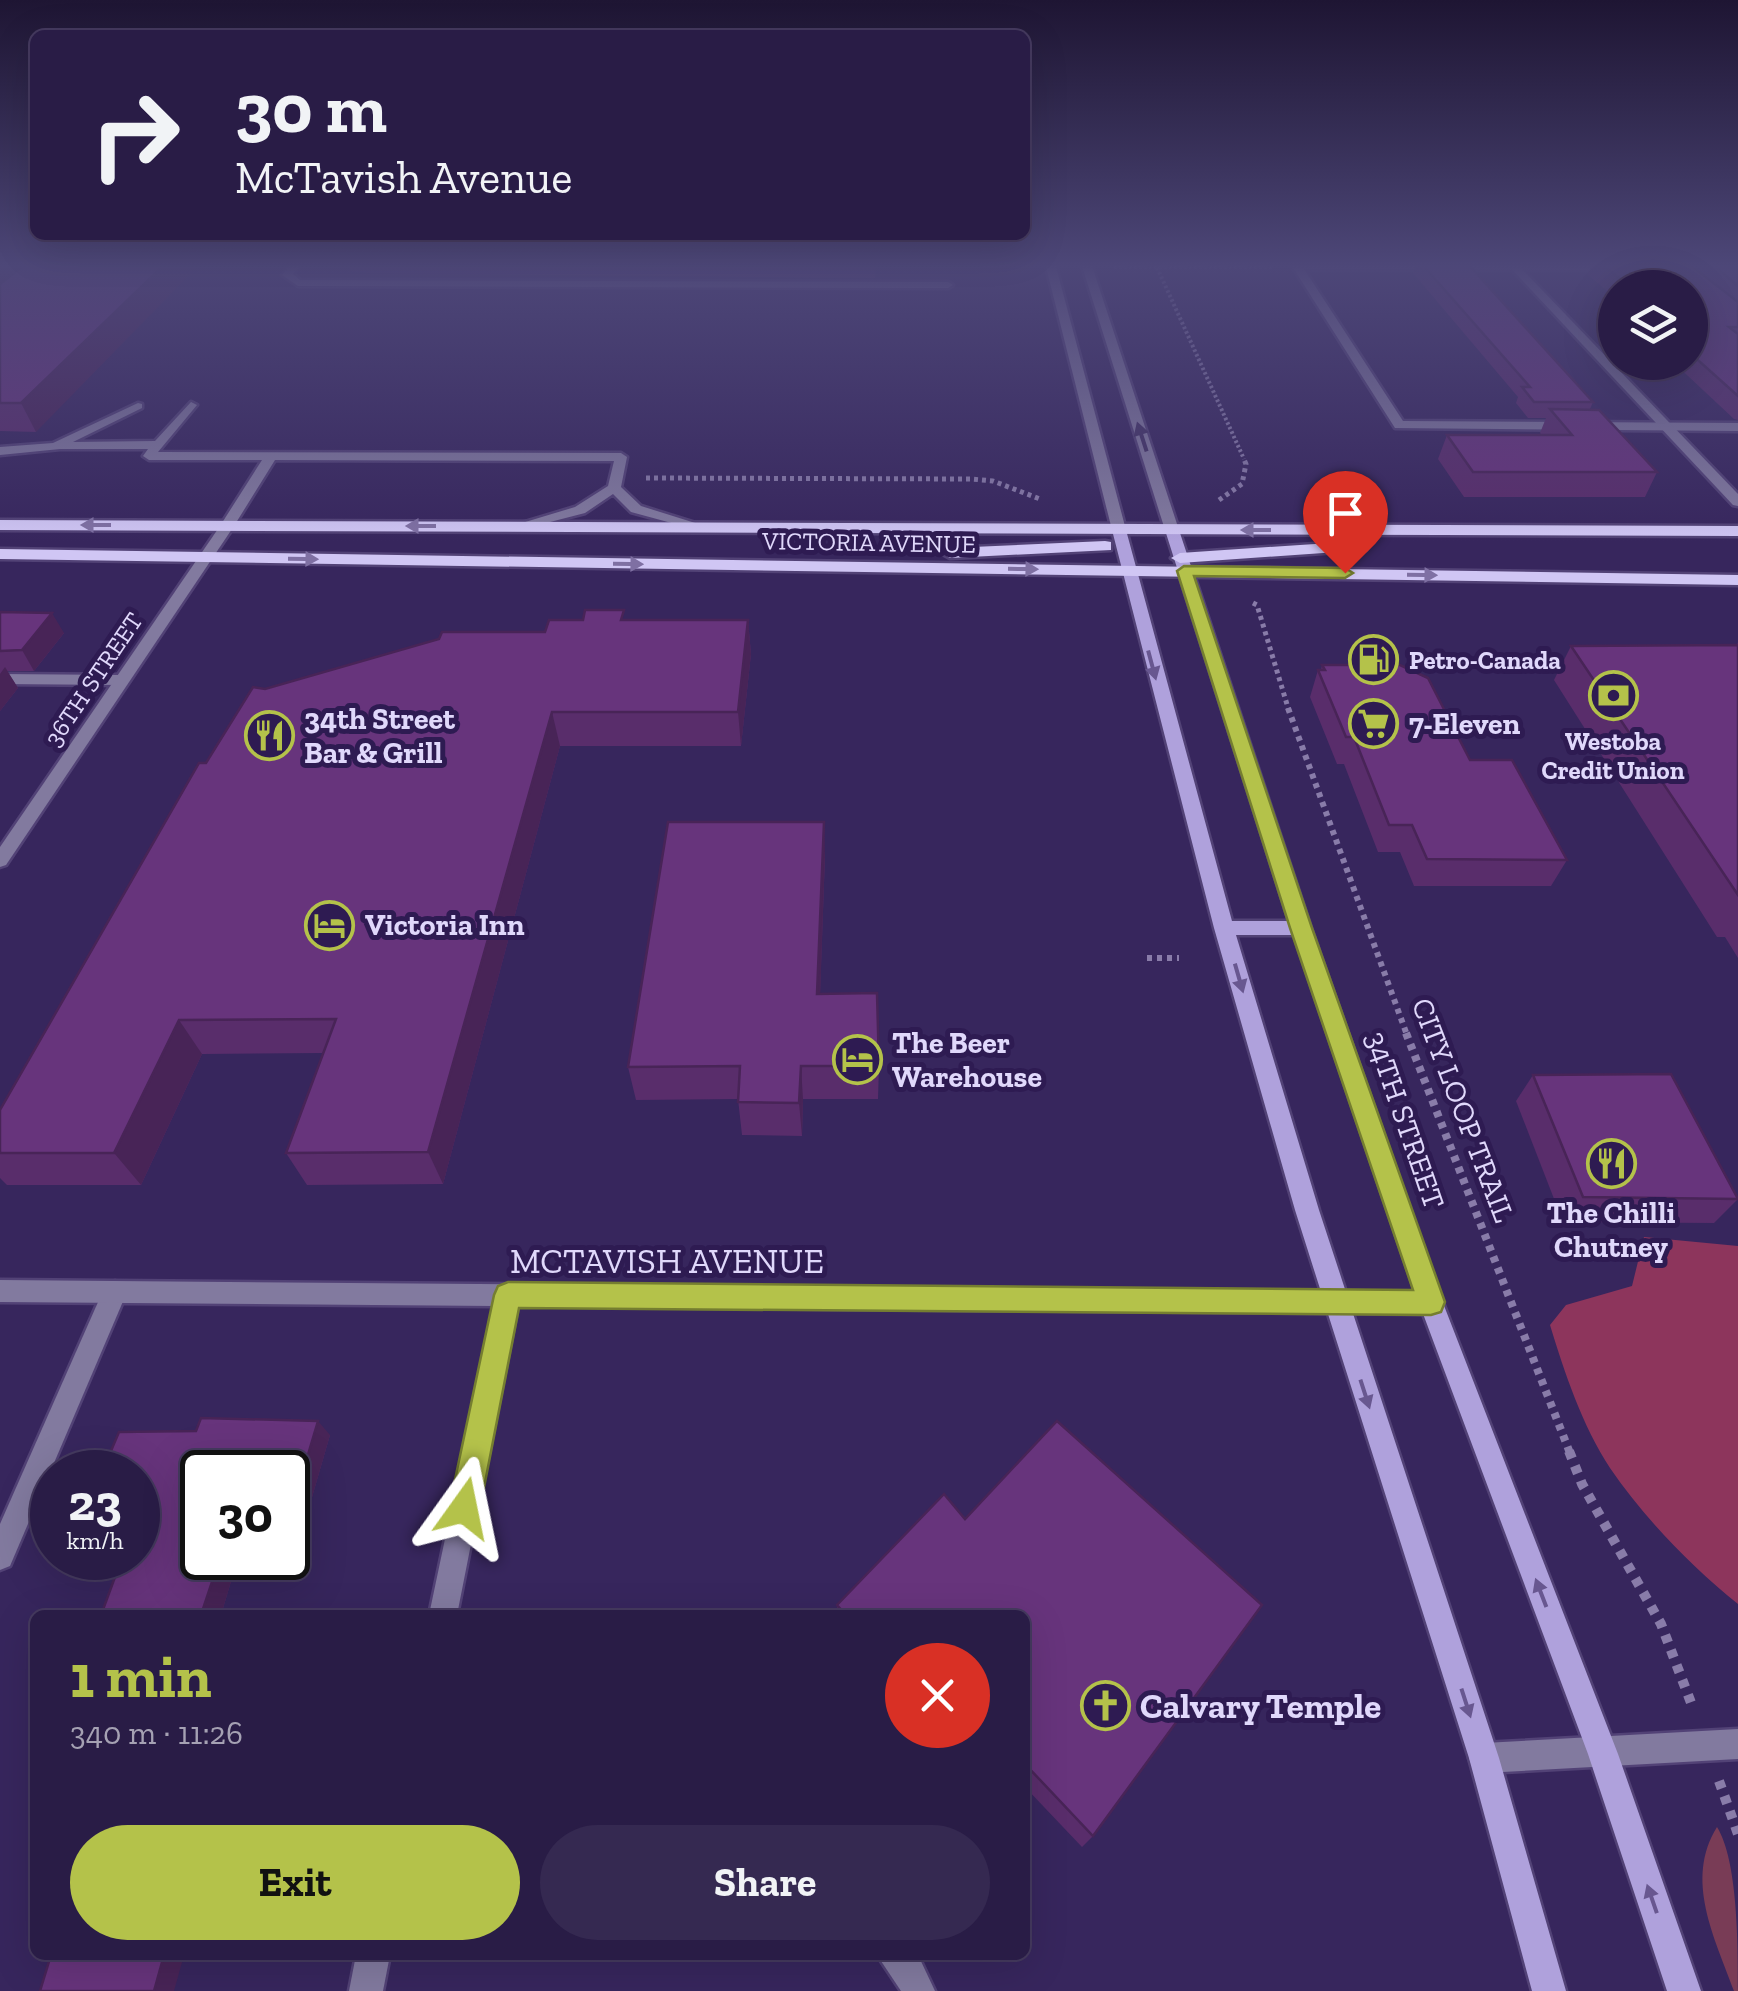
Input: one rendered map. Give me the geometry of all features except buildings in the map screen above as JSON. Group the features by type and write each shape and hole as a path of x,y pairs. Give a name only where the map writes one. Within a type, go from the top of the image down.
{"main road":[{"name":"VICTORIA AVENUE","path":"3,525 701,527 1120,538"},
{"path":"682,564 1120,538 1172,530 1738,531"},
{"name":"34TH STREET","path":"1172,530 1301,928 1431,1302 1603,1754 1684,1991"},
{"path":"1183,564 1631,531"},
{"path":"1120,538 1224,928 1334,1302 1484,1758 1549,1991"},
{"name":"VICTORIA AVENUE","path":"0,554 1127,571 1183,564 1738,580"},
{"path":"1224,928 1301,928"}],"street":[{"path":"1074,356 1120,538"},
{"name":"34TH STREET","path":"1117,356 1172,530"},
{"path":"1354,356 1398,425 1738,427"},
{"path":"1599,356 1738,502"},
{"path":"191,405 149,456 621,457 614,488 580,510 519,526"},
{"path":"56,446 138,406"},
{"path":"0,450 157,445"},
{"name":"36TH STREET","path":"0,861 271,456"},
{"path":"614,488 636,509 701,527"},
{"path":"0,680 122,680"},
{"name":"MCTAVISH AVENUE","path":"0,1291 1431,1302"},
{"path":"0,1556 114,1292"},
{"path":"444,1610 508,1295"},
{"path":"1484,1758 1738,1744"},
{"path":"366,1991 372,1960"},
{"path":"899,1960 918,1991"}],"path":[{"path":"1197,356 1246,464 1242,484 1215,503"},
{"name":"CITY LOOP TRAIL","path":"1238,597 1257,605 1276,676 1435,1111 1582,1484 1665,1636"},
{"path":"1147,958 1179,958"}],"shaded area":[{"path":"1644,1237 1738,1246 1738,1604 1670,1541 1610,1468 1583,1417 1550,1325 1566,1305 1632,1286"},
{"path":"1717,1827 1733,1882 1738,1991 1734,1991 1712,1930 1703,1888 1707,1847"}],"place":[{"name":"Petro-Canada","path":"1374,660"},
{"name":"Westoba Credit Union","path":"1613,695"},
{"name":"7-Eleven","path":"1374,724"},
{"name":"34th Street Bar & Grill","path":"269,736"},
{"name":"Victoria Inn","path":"330,925"},
{"name":"The Beer Warehouse","path":"857,1060"},
{"name":"The Chilli Chutney","path":"1611,1164"},
{"name":"Calvary Temple","path":"1105,1706"}],"route":[{"path":"464,1508 508,1295 1431,1302 1301,928 1184,571 1345,573"}]}
